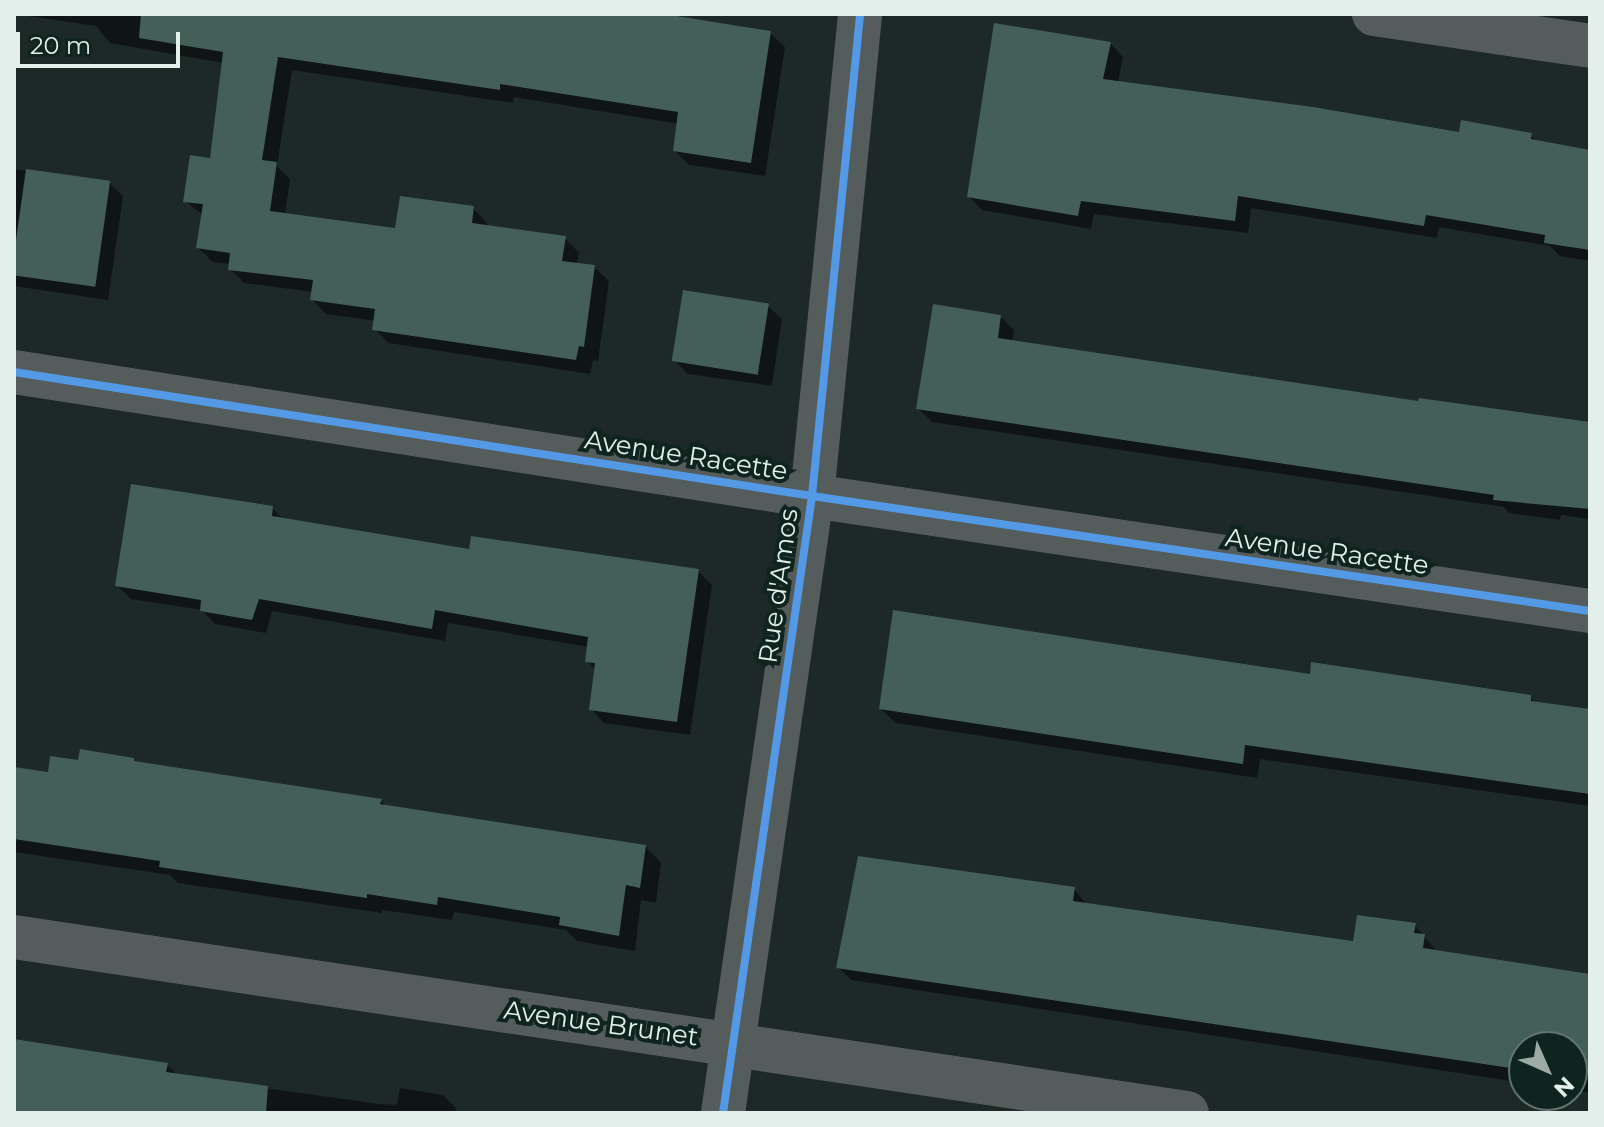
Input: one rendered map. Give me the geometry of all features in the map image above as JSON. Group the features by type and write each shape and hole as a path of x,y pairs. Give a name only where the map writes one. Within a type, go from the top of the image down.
{"street":[{"name":"Rue d'Amos","path":"723,1113 812,496 860,14"},
{"path":"1374,14 1590,46"},
{"name":"Avenue Racette","path":"14,372 812,496 1590,611"},
{"name":"Avenue Brunet","path":"14,937 1187,1113"}],"building":[{"path":"141,14 664,14 771,31 751,163 673,151 678,112 500,84 500,90 278,57 262,160 277,162 270,211 395,228 400,196 474,206 472,223 566,236 562,261 595,265 584,347 579,346 576,360 372,330 375,309 310,300 313,280 228,270 230,253 196,248 203,204 183,202 190,155 210,158 223,52 139,38"},
{"path":"994,23 1111,42 1103,79 1313,107 1459,132 1461,120 1532,133 1531,139 1590,150 1590,250 1544,243 1545,235 1426,215 1424,226 1238,196 1235,221 1081,201 1078,216 967,197"},
{"path":"26,169 110,181 95,287 14,275"},
{"path":"683,290 769,304 758,375 672,361"},
{"path":"933,304 1001,315 998,338 1418,401 1419,398 1590,422 1590,509 1493,500 1494,495 916,409"},
{"path":"131,484 273,506 272,516 469,549 471,536 699,569 677,722 589,710 595,663 585,662 588,637 435,610 432,629 259,599 252,620 200,611 201,600 115,586"},
{"path":"893,610 1310,674 1311,662 1531,695 1531,701 1590,709 1590,794 1245,745 1243,764 879,709"},
{"path":"80,749 134,758 134,761 382,799 380,804 646,845 640,888 626,885 619,936 559,925 560,917 438,897 437,905 367,894 367,898 159,867 160,861 14,839 14,767 48,772 50,756 78,760"},
{"path":"858,856 1075,887 1073,901 1353,941 1357,915 1416,923 1414,933 1425,934 1423,948 1590,974 1590,1058 1588,1069 1588,1031 1508,1031 1508,1068 836,968"},
{"path":"14,1039 168,1063 166,1072 268,1086 266,1113 14,1113"}],"cycle path":[{"path":"723,1113 812,496 860,14"},
{"path":"14,372 812,496 1590,611"}]}
